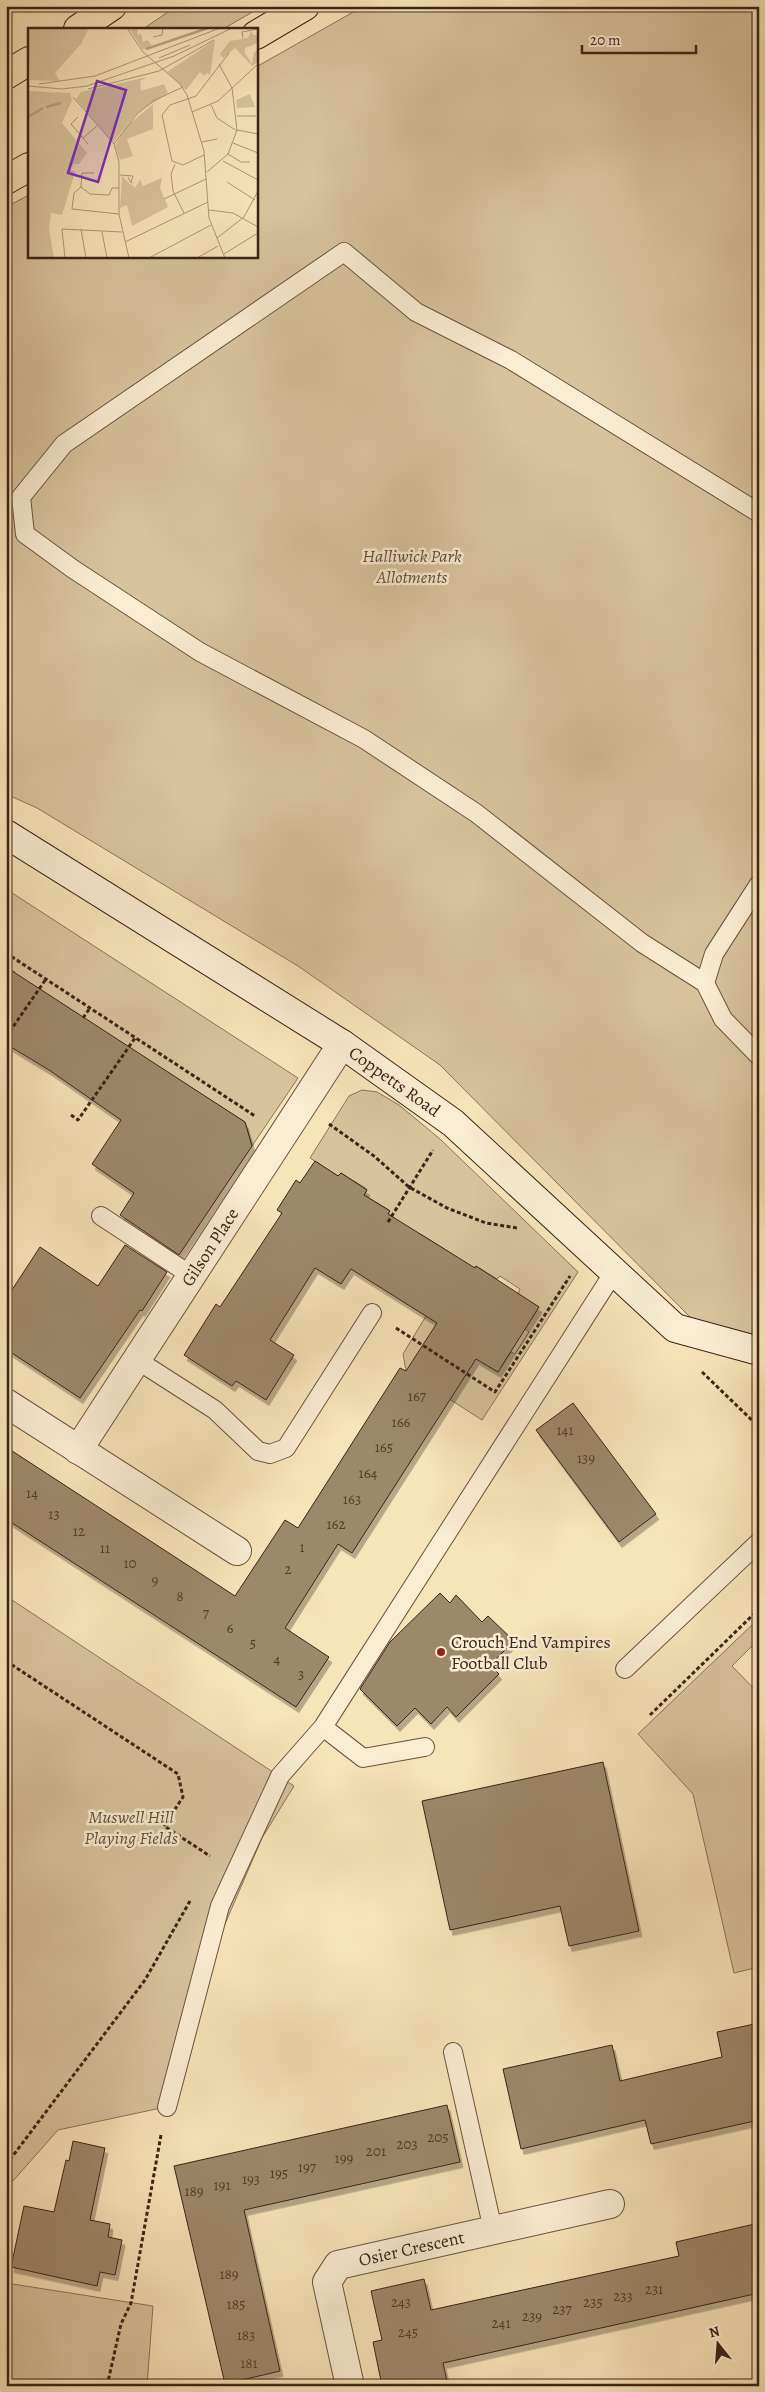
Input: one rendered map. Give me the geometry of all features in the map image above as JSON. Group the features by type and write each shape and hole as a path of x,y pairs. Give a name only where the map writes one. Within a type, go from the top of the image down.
{"highway":[{"path":"79,28 112,6"},
{"path":"258,34 305,6"},
{"path":"6,75 28,62"},
{"path":"6,180 28,168"}],"street":[{"name":"Coppetts Road","path":"6,834 342,1044 451,1122 675,1328 759,1351"},
{"name":"Gilson Place","path":"78,1450 342,1044"},
{"path":"6,1403 238,1551"},
{"name":"Osier Crescent","path":"350,2386 327,2282 338,2265 610,2204"}],"lane":[{"path":"759,513 511,360 416,312 344,252 64,444 21,497 26,534 74,569 200,652 364,739 476,813 642,943 705,983 723,1019 759,1056"},
{"path":"705,983 714,954 759,884"},
{"path":"101,1216 192,1276"},
{"path":"166,2107 220,1906 280,1776 323,1727 614,1272"},
{"path":"137,1360 215,1410 258,1451 270,1454 286,1448 372,1313"},
{"path":"625,1669 759,1542"},
{"path":"323,1727 363,1758 425,1747"},
{"path":"453,2052 493,2230"}],"path":[{"path":"6,959 8,954 284,1134"},
{"path":"6,1037 46,979"},
{"path":"83,1018 90,1008"},
{"path":"71,1115 78,1120 135,1038"},
{"path":"301,1107 374,1156 409,1187 447,1208 486,1223 535,1231 555,1217"},
{"path":"388,1222 451,1122"},
{"path":"372,1313 456,1364 495,1392 588,1248"},
{"path":"675,1328 682,1352 759,1427"},
{"path":"650,1715 759,1609"},
{"path":"6,1661 178,1774 182,1796 164,1826 214,1858"},
{"path":"6,2165 145,1980 191,1899"},
{"path":"107,2386 121,2324 131,2303 166,2107"}],"green space":[{"path":"177,6 263,6 225,28 144,28"},
{"name":"Halliwick Park Allotments","path":"364,6 759,6 759,1336 691,1318 440,1065 298,966 37,808 6,794 6,207 28,196 28,258 258,258 258,66"},
{"path":"6,889 298,1078 252,1146 245,1122 13,976 15,972 6,966"},
{"path":"362,1090 377,1092 399,1105 440,1139 578,1272 482,1420 406,1371 403,1354 426,1316 437,1323 474,1357 498,1372 511,1352 515,1354 529,1332 525,1329 539,1307 518,1294 520,1289 500,1276 497,1279 476,1266 471,1274 449,1252 422,1235 384,1220 389,1210 364,1195 367,1189 341,1173 338,1176 310,1158 349,1096"},
{"name":"Muswell Hill Playing Fields","path":"6,1596 294,1786 262,1838 222,1931 175,2105 58,2130 12,2182 6,2220"},
{"path":"754,1623 759,1628 759,1639 732,1666 759,1694 759,1967 734,1973 693,1794 638,1734"},
{"path":"6,2283 153,2306 147,2386 6,2386"}],"building":[{"path":"6,967 245,1122 252,1146 179,1255 120,1215 134,1193 92,1164 121,1120 49,1070 6,1044"},
{"path":"315,1161 338,1176 341,1173 367,1190 364,1195 390,1211 388,1214 475,1268 476,1266 539,1307 498,1372 476,1359 352,1553 338,1544 285,1628 329,1657 296,1707 6,1519 6,1447 235,1596 285,1520 298,1528 400,1368 406,1371 437,1323 351,1269 341,1284 315,1268 270,1340 294,1355 266,1400 236,1381 232,1386 184,1355 216,1304 220,1307 282,1213 277,1210 296,1180 300,1183"},
{"path":"125,1245 167,1272 142,1311 140,1310 80,1398 6,1349 6,1299 40,1247 98,1286"},
{"path":"573,1403 656,1514 619,1542 536,1430"},
{"name":"Crouch End Vampires Football Club","path":"440,1593 450,1603 456,1595 482,1622 488,1616 514,1641 490,1665 499,1674 456,1717 447,1707 431,1724 415,1708 397,1726 360,1689 390,1642"},
{"path":"603,1762 639,1931 569,1946 560,1906 450,1930 422,1801"},
{"path":"759,2023 759,2120 651,2144 645,2120 521,2149 503,2069 612,2045 620,2081 722,2057 717,2032"},
{"path":"447,2105 460,2162 244,2210 280,2371 225,2384 174,2166"},
{"path":"73,2141 105,2148 90,2220 110,2224 108,2237 122,2240 115,2275 100,2272 97,2286 11,2267 24,2206 54,2212 66,2160 69,2161"},
{"path":"759,2223 759,2293 443,2363 448,2386 382,2386 373,2342 382,2340 371,2291 424,2279 431,2310 679,2256 676,2242"}],"place":[{"name":"Crouch End Vampires Football Club","path":"441,1652"}]}
